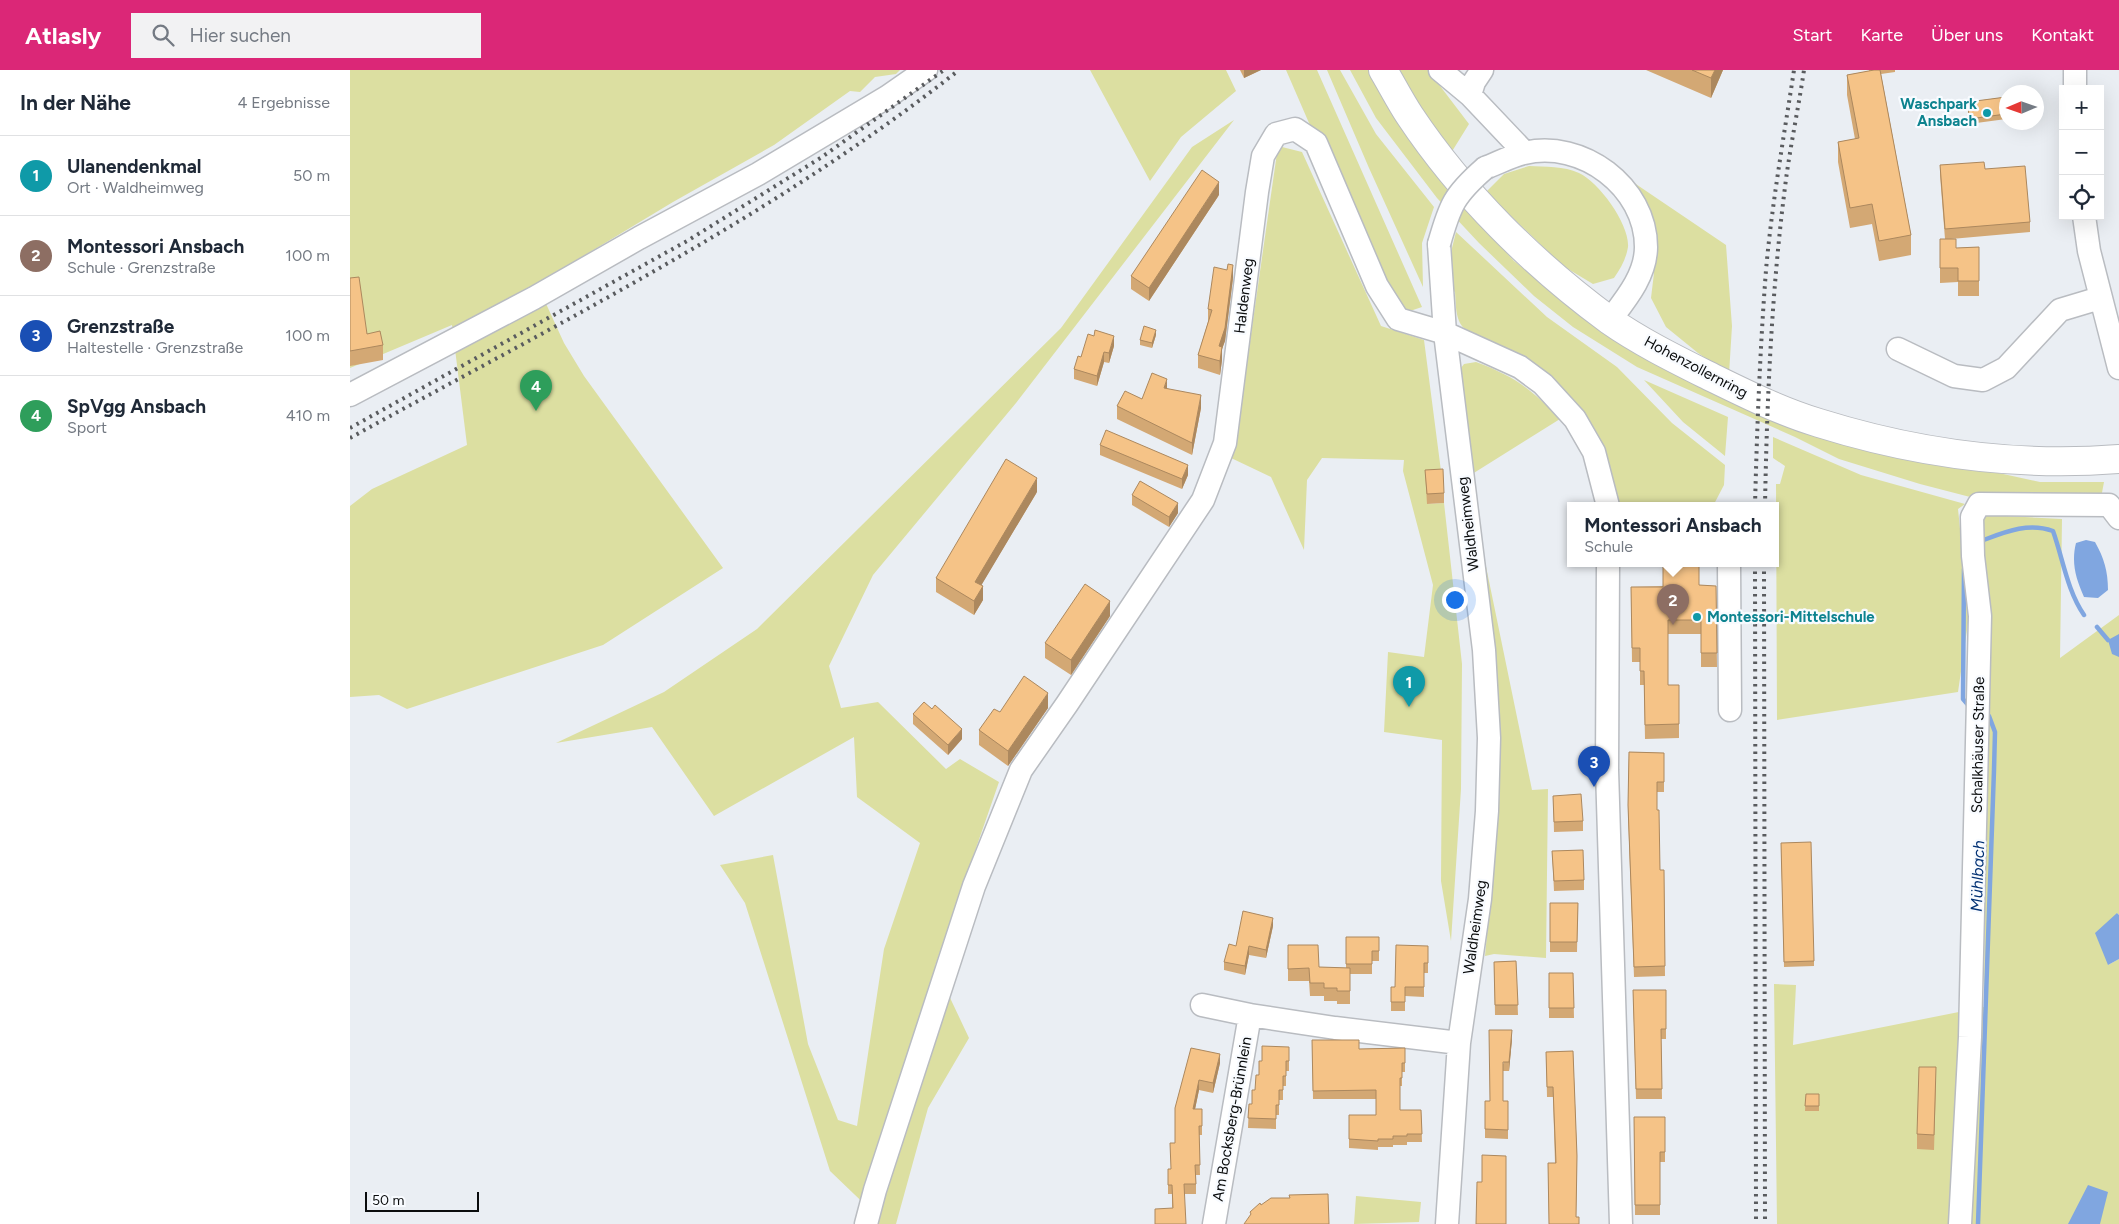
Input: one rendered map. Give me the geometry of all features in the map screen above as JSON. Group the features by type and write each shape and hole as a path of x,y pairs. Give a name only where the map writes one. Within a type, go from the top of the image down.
{"main road":[{"name":"Hohenzollernring","path":"1383,70 1410,116 1481,205 1511,237 1610,320 1679,361 1750,396 1817,423 1885,441 2006,460 2063,461 2119,459"}],"street":[{"path":"350,396 534,298 638,238 773,165 886,97 926,70"},
{"path":"1440,70 1470,95 1525,153"},
{"path":"1470,95 1474,82 1482,70"},
{"path":"2075,70 2075,85"},
{"name":"Haldenweg","path":"866,1224 875,1190 974,886 1021,770 1203,500 1225,443 1258,183 1263,156 1276,134 1295,129 1316,143 1377,286 1398,319 1445,333 1520,367 1549,391 1575,419 1594,452 1607,502"},
{"name":"Waldheimweg","path":"1447,1224 1458,1043 1480,899 1487,811 1489,738 1484,650 1445,333 1440,244 1448,212 1462,188 1485,168 1525,153 1556,152 1583,157 1604,169 1636,205 1644,228 1646,248 1640,274 1632,292 1610,320"},
{"path":"2085,220 2100,298 2119,368"},
{"path":"1898,349 1954,376 1983,380 2006,368 2060,310 2100,298"},
{"name":"Schalkhäuser Straße","path":"1960,1224 1970,1037 1980,616 1973,556 1972,517 1979,504 2109,505 2119,518"},
{"path":"1608,567 1607,770 1622,1224"},
{"path":"1729,567 1730,710"},
{"path":"1202,1005 1336,1028 1458,1043"},
{"name":"Am Bocksberg-Brünnlein","path":"1214,1224 1250,1014"}],"green space":[{"path":"350,70 900,70 896,74 875,77 860,92 850,91 774,145 673,202 537,284 564,343 584,376 723,568 603,645 407,709 379,695 350,697 350,506 372,489 467,445 452,325 350,368"},
{"path":"1090,70 1226,70 1236,91 1181,137 1150,181"},
{"path":"1286,70 1317,70 1422,307 1410,311 1399,308 1335,167 1309,123"},
{"path":"1327,70 1340,70 1376,134 1434,207 1422,243 1423,287 1369,168"},
{"path":"1350,70 1368,70 1401,123 1469,211 1514,261 1592,323 1668,371 1773,416 1985,470 2040,482 2104,482 2101,498 1974,498 1920,484 1839,459 1795,437 1637,367 1573,327 1534,296 1479,243 1437,198 1376,118"},
{"path":"1393,70 1430,70 1469,124 1451,153"},
{"path":"1234,120 1016,403 873,575 829,666 841,708 878,702 946,769 960,759 999,782 935,966 969,1038 928,1108 896,1224 876,1224 878,1217 830,1171 745,903 720,865 773,855 808,1044 838,1120 857,1126 884,949 920,843 857,797 854,737 714,816 652,727 556,743 664,692 757,629 1061,328 1192,147"},
{"path":"1278,146 1302,152 1381,326 1424,340 1441,471 1427,504 1444,503 1462,664 1461,789 1451,941 1441,881 1442,740 1384,732 1388,652 1424,657 1433,585 1403,471 1404,460 1322,458 1307,480 1304,550 1271,477 1229,457 1236,439"},
{"path":"1529,166 1554,167 1579,173 1595,185 1612,205 1624,227 1628,247 1621,267 1614,278 1593,284 1563,266 1486,192 1504,174"},
{"path":"1618,172 1726,245 1732,326 1729,374 1698,353 1666,327 1651,298 1654,273 1653,230"},
{"path":"1456,232 1547,317 1617,367 1672,423 1725,465 1724,485 1715,502 1616,502 1605,450 1589,419 1578,406 1541,371 1507,349 1468,331 1461,325 1456,311 1455,292 1452,290 1452,248"},
{"path":"1476,362 1502,373 1522,385 1560,419 1469,476 1458,372 1464,364"},
{"path":"1644,380 1728,417 1725,456 1683,422"},
{"path":"1773,437 1861,475 1965,504 1958,509 1969,616 1958,692 1777,720 1776,567 1779,567 1779,502 1776,502 1776,484 1780,484 1785,466 1773,458"},
{"path":"1986,515 2062,519 2060,658 2119,615 2119,915 2117,913 2108,965 2119,959 2119,1224 1777,1224 1774,984 1796,985 1793,1045 1984,1007 1986,692 1980,529"},
{"path":"1483,552 1532,790 1548,789 1546,958 1494,954 1485,956 1500,791 1498,699"},
{"path":"1356,1196 1421,1202 1419,1222 1354,1224"}],"water":[{"path":"2086,540 2095,542 2106,571 2108,590 2098,598 2084,597 2075,571 2076,543"},
{"path":"2119,634 2119,657 2112,654 2108,640"},
{"path":"2117,913 2119,915 2119,959 2108,965 2095,933"},
{"path":"2088,1185 2108,1192 2100,1224 2068,1224"}],"building":[{"path":"1692,70 1715,70 1711,78"},
{"path":"1880,70 1911,235 1879,241 1872,204 1850,208 1838,142 1859,138 1847,75"},
{"path":"1999,98 1999,115 1969,119 1968,102"},
{"path":"1984,162 1985,169 2025,166 2030,222 1945,229 1940,165"},
{"path":"1202,170 1219,182 1149,288 1131,276"},
{"path":"1940,239 1956,239 1956,248 1979,247 1979,281 1958,281 1958,268 1940,268"},
{"path":"1228,264 1233,265 1225,328 1219,346 1222,347 1220,361 1198,355 1212,310 1208,309 1214,267 1227,270"},
{"path":"359,277 367,334 380,331 383,345 350,351 350,278"},
{"path":"1144,326 1156,330 1152,343 1140,340"},
{"path":"1095,330 1114,336 1109,353 1104,352 1097,376 1074,369 1078,356 1081,357 1088,334 1094,336"},
{"path":"1152,373 1167,379 1164,388 1201,395 1192,443 1117,406 1125,391 1142,399"},
{"path":"1106,430 1188,465 1182,479 1100,445"},
{"path":"1006,459 1037,478 975,582 983,586 974,601 936,578"},
{"path":"1443,469 1444,493 1427,494 1425,470"},
{"path":"1140,481 1178,503 1169,517 1132,495"},
{"path":"1663,567 1699,567 1699,585 1716,586 1717,653 1701,653 1701,620 1668,620 1668,685 1679,685 1679,724 1645,725 1644,671 1640,671 1640,648 1632,648 1631,587 1663,587"},
{"path":"1085,584 1110,601 1071,660 1045,643"},
{"path":"1024,676 1048,693 1008,751 979,730 994,709 1000,712"},
{"path":"924,702 932,709 935,705 962,729 948,745 913,714"},
{"path":"1629,752 1664,753 1664,782 1657,782 1657,810 1659,810 1660,870 1664,870 1665,966 1634,967 1628,805"},
{"path":"1581,794 1583,821 1554,822 1553,796"},
{"path":"1811,842 1814,961 1784,962 1781,843"},
{"path":"1583,850 1584,880 1554,881 1552,851"},
{"path":"1550,903 1578,903 1577,942 1550,942"},
{"path":"1243,911 1273,918 1266,950 1249,946 1245,966 1224,962 1229,944 1236,946"},
{"path":"1346,937 1379,937 1379,951 1372,951 1372,964 1346,964"},
{"path":"1288,945 1318,945 1319,967 1350,968 1350,991 1324,988 1324,983 1310,983 1309,968 1288,969"},
{"path":"1396,945 1428,946 1428,963 1424,963 1424,987 1405,987 1405,1002 1391,1002 1391,987 1395,987"},
{"path":"1516,961 1518,1005 1495,1005 1494,962"},
{"path":"1549,973 1573,973 1574,1008 1549,1008"},
{"path":"1633,990 1666,990 1666,1029 1661,1029 1662,1089 1636,1089"},
{"path":"1489,1030 1512,1030 1509,1062 1503,1062 1503,1101 1508,1101 1508,1130 1485,1129 1485,1101 1490,1101"},
{"path":"1312,1040 1359,1040 1359,1049 1405,1048 1405,1063 1402,1063 1402,1078 1400,1078 1400,1110 1421,1110 1422,1134 1393,1136 1393,1139 1378,1139 1378,1141 1349,1139 1349,1115 1376,1115 1376,1090 1313,1091"},
{"path":"1262,1046 1289,1047 1289,1061 1286,1061 1286,1076 1283,1076 1283,1090 1279,1090 1279,1105 1276,1105 1276,1119 1248,1118 1249,1104 1252,1104 1252,1090 1255,1090 1256,1075 1259,1075 1259,1061 1262,1061"},
{"path":"1191,1048 1220,1054 1213,1083 1199,1080 1193,1109 1202,1109 1202,1126 1199,1126 1200,1165 1195,1165 1196,1184 1184,1184 1186,1224 1155,1224 1155,1209 1173,1208 1172,1185 1168,1185 1168,1169 1171,1169 1170,1143 1175,1143 1175,1108"},
{"path":"1573,1051 1577,1156 1576,1217 1579,1217 1579,1224 1549,1224 1548,1163 1556,1163 1553,1087 1547,1087 1546,1052"},
{"path":"1919,1067 1936,1067 1934,1135 1917,1134"},
{"path":"1806,1094 1819,1094 1819,1106 1805,1106"},
{"path":"1634,1117 1665,1117 1665,1152 1660,1152 1660,1205 1635,1205"},
{"path":"1482,1155 1506,1156 1506,1224 1476,1224 1477,1182 1482,1182"},
{"path":"1328,1194 1329,1224 1244,1224 1251,1214 1250,1212 1260,1203 1261,1205 1271,1198 1290,1198 1289,1195"}],"waterway":[{"name":"Mühlbach","path":"1981,541 2017,529 2044,528 2053,531 2069,585 2084,615"},
{"name":"Mühlbach","path":"1964,569 1963,699 1969,706"},
{"name":"Mühlbach","path":"2097,627 2108,640"},
{"name":"Mühlbach","path":"1978,1224 1995,732 1989,716 1985,714"}],"railway":[{"path":"350,428 687,241 822,157 944,70"},
{"path":"350,438 585,310 739,221 888,123 959,70"},
{"path":"1755,502 1766,270 1794,70"},
{"path":"1765,502 1767,422 1774,297 1787,172 1804,70"},
{"path":"1755,567 1756,1224"},
{"path":"1764,567 1765,1224"}],"place":[{"name":"Waschpark Ansbach","path":"1987,113"},
{"name":"SpVgg Ansbach","path":"536,411"},
{"name":"Montessori-Mittelschule","path":"1697,617"},
{"name":"Montessori Ansbach","path":"1673,625"},
{"name":"Ulanendenkmal","path":"1409,707"},
{"name":"Grenzstraße","path":"1594,787"}]}
